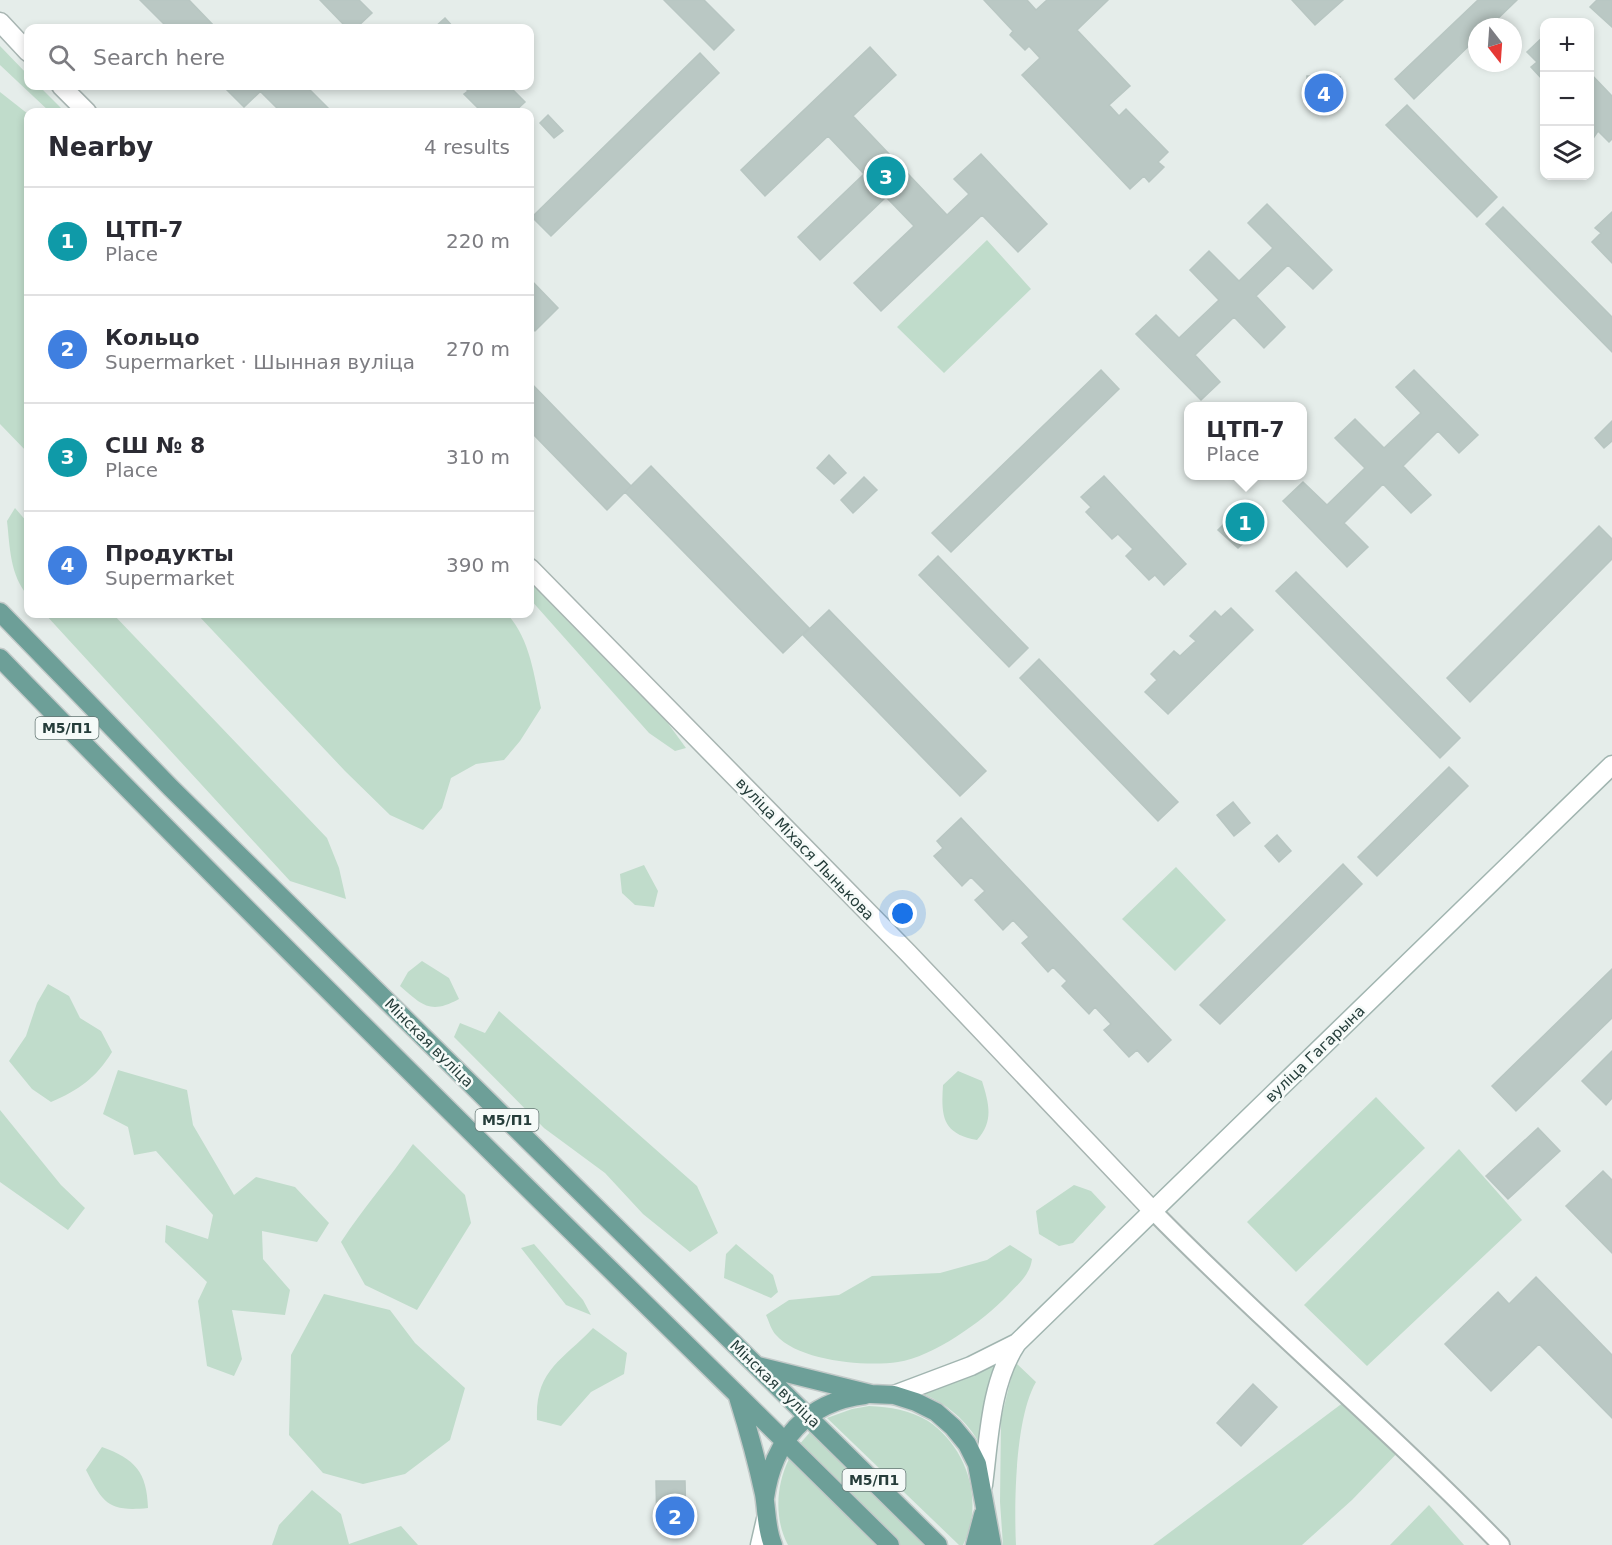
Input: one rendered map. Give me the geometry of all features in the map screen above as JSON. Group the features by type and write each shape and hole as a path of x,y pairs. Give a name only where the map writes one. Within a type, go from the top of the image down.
{"main road":[{"path":"0,22 24,48"},
{"path":"65,90 83,108"},
{"name":"вуліца Міхася Лынькова","path":"534,572 908,953 1153,1211"},
{"name":"Мінская вуліца","path":"0,612 151,768 939,1545"},
{"name":"М5/П1","path":"0,658 126,790 588,1250 890,1545"},
{"name":"вуліца Гагарына","path":"894,1395 971,1366 1017,1343 1612,765"},
{"name":"вуліца Гагарына","path":"983,1485 992,1417 1000,1385 1017,1343"},
{"path":"758,1366 871,1394 894,1395 936,1412 953,1426 972,1454 983,1485 984,1507 992,1545"},
{"path":"736,1393 754,1447 765,1498 766,1519 773,1545"},
{"path":"765,1498 774,1458 785,1441 808,1416 838,1401 871,1394"},
{"path":"975,1545 984,1507"},
{"path":"760,1545 766,1519"}],"street":[{"path":"1153,1211 1348,1399 1428,1470 1501,1545"}],"green space":[{"path":"0,46 24,71 24,88 0,65"},
{"path":"27,90 43,90 61,108 46,108"},
{"path":"0,92 24,111 24,449 0,424"},
{"path":"987,240 1031,289 944,373 897,327"},
{"path":"15,508 24,518 24,591 14,570 7,521"},
{"path":"534,581 659,711 686,748 675,751 649,733 534,604"},
{"path":"49,618 117,618 327,838 339,868 346,899 290,881"},
{"path":"201,618 510,618 526,646 541,708 520,741 504,760 476,764 451,778 442,808 423,830 390,815 345,771"},
{"path":"644,865 658,891 654,907 635,905 622,893 620,874"},
{"path":"1176,867 1226,920 1175,971 1122,919"},
{"path":"422,961 449,978 459,999 441,1006 427,1006 400,986 408,972"},
{"path":"48,984 69,996 80,1018 101,1031 112,1052 100,1069 86,1082 51,1102 32,1089 9,1061 26,1036 37,1003"},
{"path":"499,1011 697,1186 718,1233 690,1252 643,1214 605,1173 544,1128 454,1037 460,1023 485,1033"},
{"path":"118,1070 187,1090 193,1125 234,1195 256,1177 295,1187 329,1223 317,1242 262,1231 263,1259 290,1290 285,1315 232,1310 242,1359 234,1376 207,1366 198,1301 207,1282 165,1242 166,1225 208,1239 213,1215 156,1151 134,1155 128,1127 103,1114"},
{"path":"958,1071 982,1081 988,1105 988,1119 977,1140 957,1133 946,1122 943,1085"},
{"path":"1376,1097 1425,1148 1296,1272 1247,1222"},
{"path":"0,1110 61,1185 85,1208 68,1230 0,1182"},
{"path":"413,1144 465,1195 471,1223 417,1310 365,1285 341,1242"},
{"path":"1459,1149 1522,1220 1367,1366 1304,1305"},
{"path":"1074,1185 1091,1191 1106,1207 1073,1243 1059,1246 1039,1234 1036,1211"},
{"path":"534,1244 583,1300 591,1315 566,1305 521,1248"},
{"path":"736,1244 773,1275 778,1292 771,1298 724,1278 726,1254"},
{"path":"1010,1245 1032,1259 1026,1275 997,1306 971,1327 942,1346 912,1359 868,1364 816,1356 786,1344 774,1333 766,1315 789,1300 839,1295 872,1276 940,1273 987,1260"},
{"path":"324,1294 390,1310 415,1343 465,1388 450,1440 405,1474 363,1484 323,1473 289,1435 291,1355"},
{"path":"593,1328 627,1353 624,1374 591,1392 561,1426 537,1420 541,1389 546,1378 561,1358"},
{"path":"1000,1358 981,1446 955,1413 919,1392 961,1379"},
{"path":"1015,1362 1036,1382 1024,1417 1017,1462 1016,1545 1003,1545 1000,1502 1001,1419"},
{"path":"1348,1399 1403,1447 1352,1500 1302,1545 1153,1545"},
{"path":"869,1406 900,1410 921,1417 942,1432 953,1445 962,1460 972,1494 969,1528 963,1545 959,1545 827,1418"},
{"path":"811,1431 928,1545 900,1545 798,1446"},
{"path":"102,1447 123,1457 137,1468 145,1485 148,1508 115,1506 103,1498 86,1470"},
{"path":"789,1459 878,1545 788,1545 780,1524 778,1502 781,1480"},
{"path":"312,1490 341,1514 349,1544 401,1526 418,1545 272,1545 279,1525"},
{"path":"1429,1505 1464,1545 1390,1545"}],"building":[{"path":"140,0 189,0 212,24 164,24"},
{"path":"320,0 359,0 372,13 360,24 343,24"},
{"path":"664,0 704,0 734,30 714,50"},
{"path":"984,0 1027,0 1036,10 1047,0 1108,0 1077,30 1130,86 1109,105 1119,116 1126,109 1168,152 1158,162 1164,167 1149,182 1144,176 1130,189 1022,75 1040,58 1029,46 1025,50 1010,35 1013,31"},
{"path":"1292,0 1343,0 1315,25"},
{"path":"1478,0 1517,0 1498,18 1468,18 1468,47 1414,99 1395,79"},
{"path":"1597,0 1612,0 1612,27 1590,7"},
{"path":"445,18 450,24 438,24"},
{"path":"1540,40 1540,77 1531,67 1537,62 1527,52"},
{"path":"870,47 896,75 853,116 947,215 969,194 954,179 981,154 1047,224 1018,252 982,215 881,311 854,283 914,226 886,197 820,260 798,237 864,174 828,136 765,196 741,170"},
{"path":"700,53 719,73 551,236 534,219 534,215"},
{"path":"1307,76 1340,77 1339,103 1307,103"},
{"path":"1594,77 1612,96 1612,139 1609,142 1598,131 1594,137"},
{"path":"227,90 262,90 244,107"},
{"path":"310,90 328,108 277,108 260,91"},
{"path":"513,90 525,102 518,108 478,108 464,94 468,91"},
{"path":"1407,105 1497,197 1477,217 1386,125"},
{"path":"548,115 563,131 554,138 540,123"},
{"path":"1267,204 1332,270 1313,289 1288,265 1256,296 1285,327 1264,348 1234,317 1195,355 1220,382 1201,400 1136,334 1156,315 1179,338 1219,300 1190,270 1209,251 1239,281 1273,248 1248,223"},
{"path":"1503,207 1612,317 1612,352 1486,224"},
{"path":"1612,212 1612,263 1592,242 1601,233 1595,228"},
{"path":"534,283 558,308 534,330"},
{"path":"1101,370 1119,389 951,552 932,533"},
{"path":"1414,370 1478,435 1459,453 1438,431 1403,466 1431,495 1411,513 1383,484 1344,523 1368,547 1347,567 1283,501 1303,482 1327,505 1365,468 1335,438 1355,419 1384,448 1421,413 1396,387"},
{"path":"534,386 631,486 607,510 534,435"},
{"path":"1612,421 1612,441 1604,448 1595,438"},
{"path":"829,455 846,473 834,484 817,468"},
{"path":"651,466 809,628 783,653 625,492"},
{"path":"1104,476 1186,564 1164,585 1155,575 1149,580 1126,556 1133,549 1118,534 1112,539 1086,512 1091,507 1081,497"},
{"path":"864,477 877,490 853,513 841,500"},
{"path":"1241,507 1260,527 1250,537 1230,518"},
{"path":"1230,518 1250,537 1238,548 1218,530"},
{"path":"1599,526 1612,539 1612,559 1470,702 1447,678"},
{"path":"938,556 1028,648 1009,667 919,575"},
{"path":"1296,572 1460,738 1440,758 1276,591"},
{"path":"1231,608 1253,630 1168,714 1145,692 1157,680 1151,674 1174,651 1180,656 1196,641 1190,636 1215,611 1221,617"},
{"path":"829,610 986,771 960,796 803,635"},
{"path":"1039,659 1178,802 1158,821 1020,678"},
{"path":"1449,767 1468,786 1377,876 1358,857"},
{"path":"1233,802 1250,823 1234,836 1217,815"},
{"path":"961,818 1171,1040 1148,1062 1137,1050 1129,1057 1104,1030 1111,1024 1095,1007 1089,1014 1062,986 1067,981 1053,967 1048,972 1022,943 1029,937 1013,920 1003,930 975,900 985,891 971,877 962,886 934,856 943,848 937,841"},
{"path":"1277,835 1291,851 1279,862 1265,846"},
{"path":"1343,864 1362,884 1220,1024 1200,1005"},
{"path":"1612,969 1612,1018 1516,1111 1492,1086"},
{"path":"1612,1051 1612,1098 1606,1105 1582,1081"},
{"path":"1538,1128 1560,1151 1508,1199 1486,1176"},
{"path":"1603,1171 1612,1180 1612,1253 1566,1206"},
{"path":"1536,1277 1612,1355 1612,1418 1539,1344 1491,1391 1445,1344 1498,1292 1509,1304"},
{"path":"1253,1384 1277,1407 1241,1446 1217,1423"},
{"path":"656,1481 685,1481 686,1528 657,1529"}],"place":[{"name":"Продукты","path":"1324,93"},
{"name":"СШ № 8","path":"886,176"},
{"name":"ЦТП-7","path":"1245,522"},
{"name":"Кольцо","path":"675,1516"}]}
